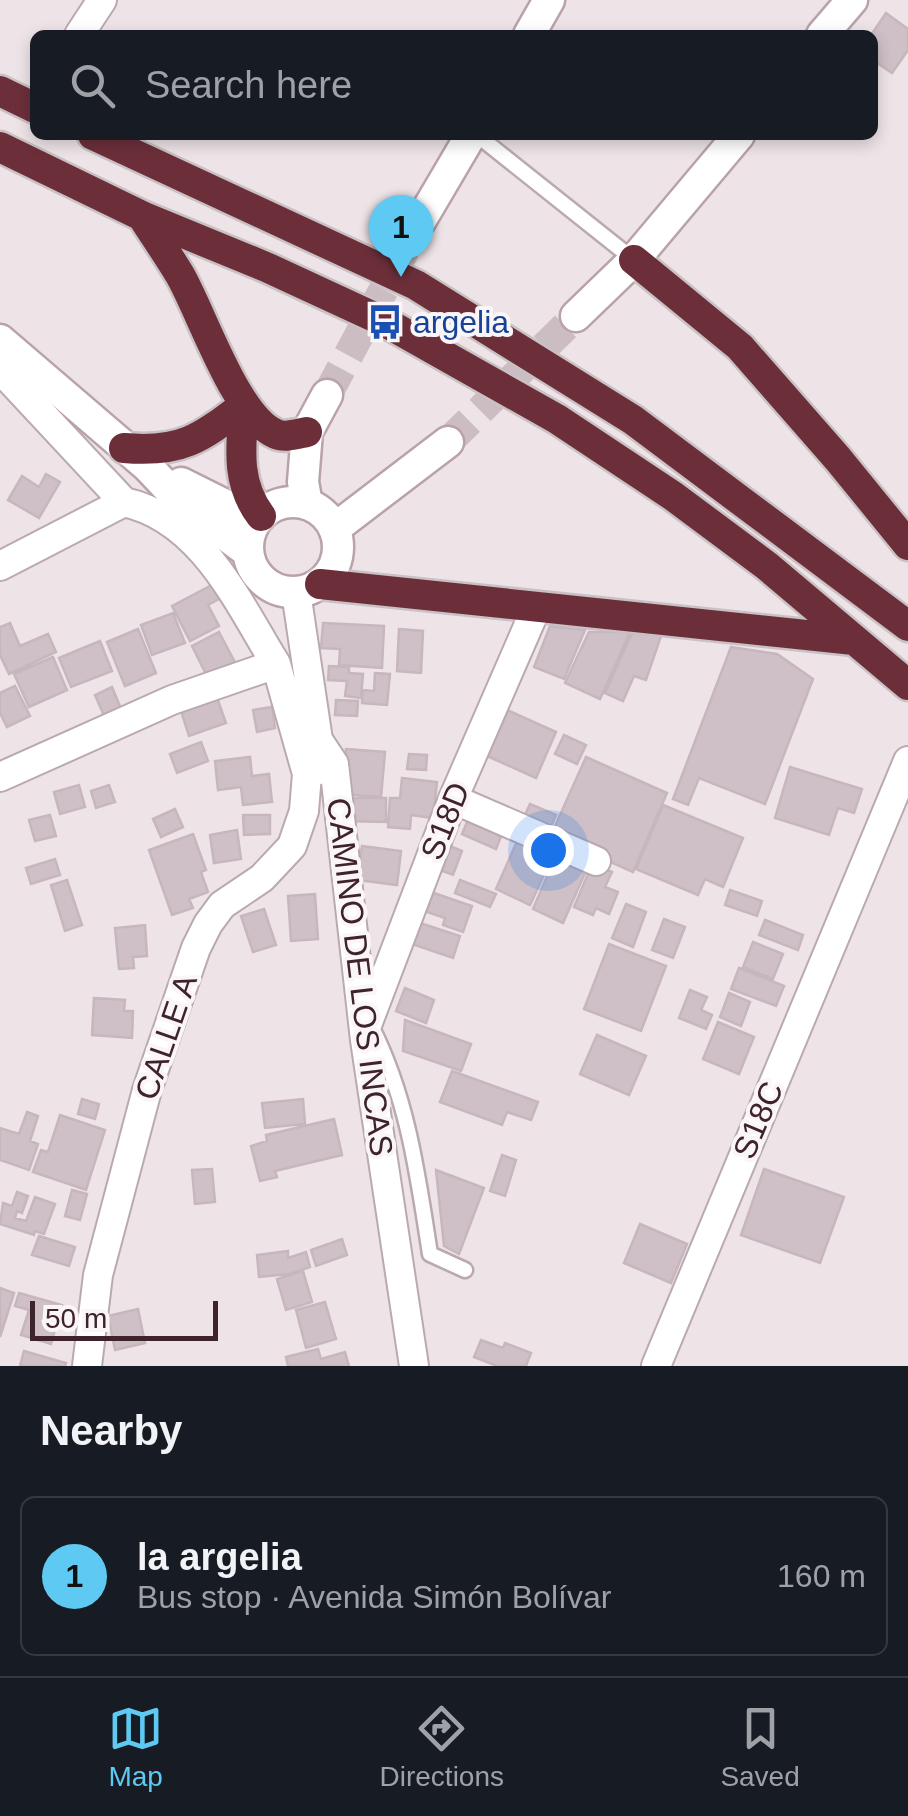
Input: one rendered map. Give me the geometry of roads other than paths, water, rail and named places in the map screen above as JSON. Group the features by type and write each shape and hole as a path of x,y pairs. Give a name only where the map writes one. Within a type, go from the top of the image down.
{"highway":[{"path":"104,140 416,285 633,420 908,626"},
{"path":"0,147 142,216 386,322 556,419 751,554 908,684"},
{"path":"142,216 181,277 244,405 276,434 306,432"},
{"path":"634,260 740,347 908,546"},
{"path":"136,457 148,450 168,449 194,440 244,405"},
{"path":"244,405 241,472 245,490 260,517"},
{"path":"308,588 537,606 854,640"}],"street":[{"path":"81,30 102,0"},
{"path":"532,30 550,0"},
{"path":"826,30 852,0"},
{"path":"421,220 471,140"},
{"path":"576,316 634,260 734,140"},
{"path":"0,340 136,457 182,502 248,552"},
{"path":"0,369 124,502 144,506 170,522 208,556 276,664 307,774 334,764"},
{"path":"308,504 303,482 306,432 327,396"},
{"path":"334,528 448,442"},
{"path":"136,457 231,508 260,517"},
{"path":"0,566 124,502"},
{"path":"283,503 308,504 328,518 334,528 336,559 327,577 308,588 282,591 270,586 252,565 249,539 260,517 271,508 283,503"},
{"name":"CAMINO DE LOS INCAS","path":"308,588 318,740 334,764 366,1029 414,1366"},
{"name":"S18D","path":"366,1029 453,799 537,606"},
{"path":"0,777 172,700 276,664"},
{"name":"S18C","path":"656,1366 908,761"},
{"name":"CALLE A","path":"87,1366 98,1275 146,1090 196,948 222,905 262,878 292,846 304,811 307,774"},
{"path":"453,799 596,861"}],"lane":[{"path":"480,140 634,260"},
{"path":"366,1029 388,1060 414,1148 430,1254 465,1270"}],"tunnel":[{"path":"327,395 421,220"},
{"path":"448,442 576,316"}],"place":[{"name":"la argelia","path":"401,277"},
{"name":"argelia","path":"385,322"}]}
